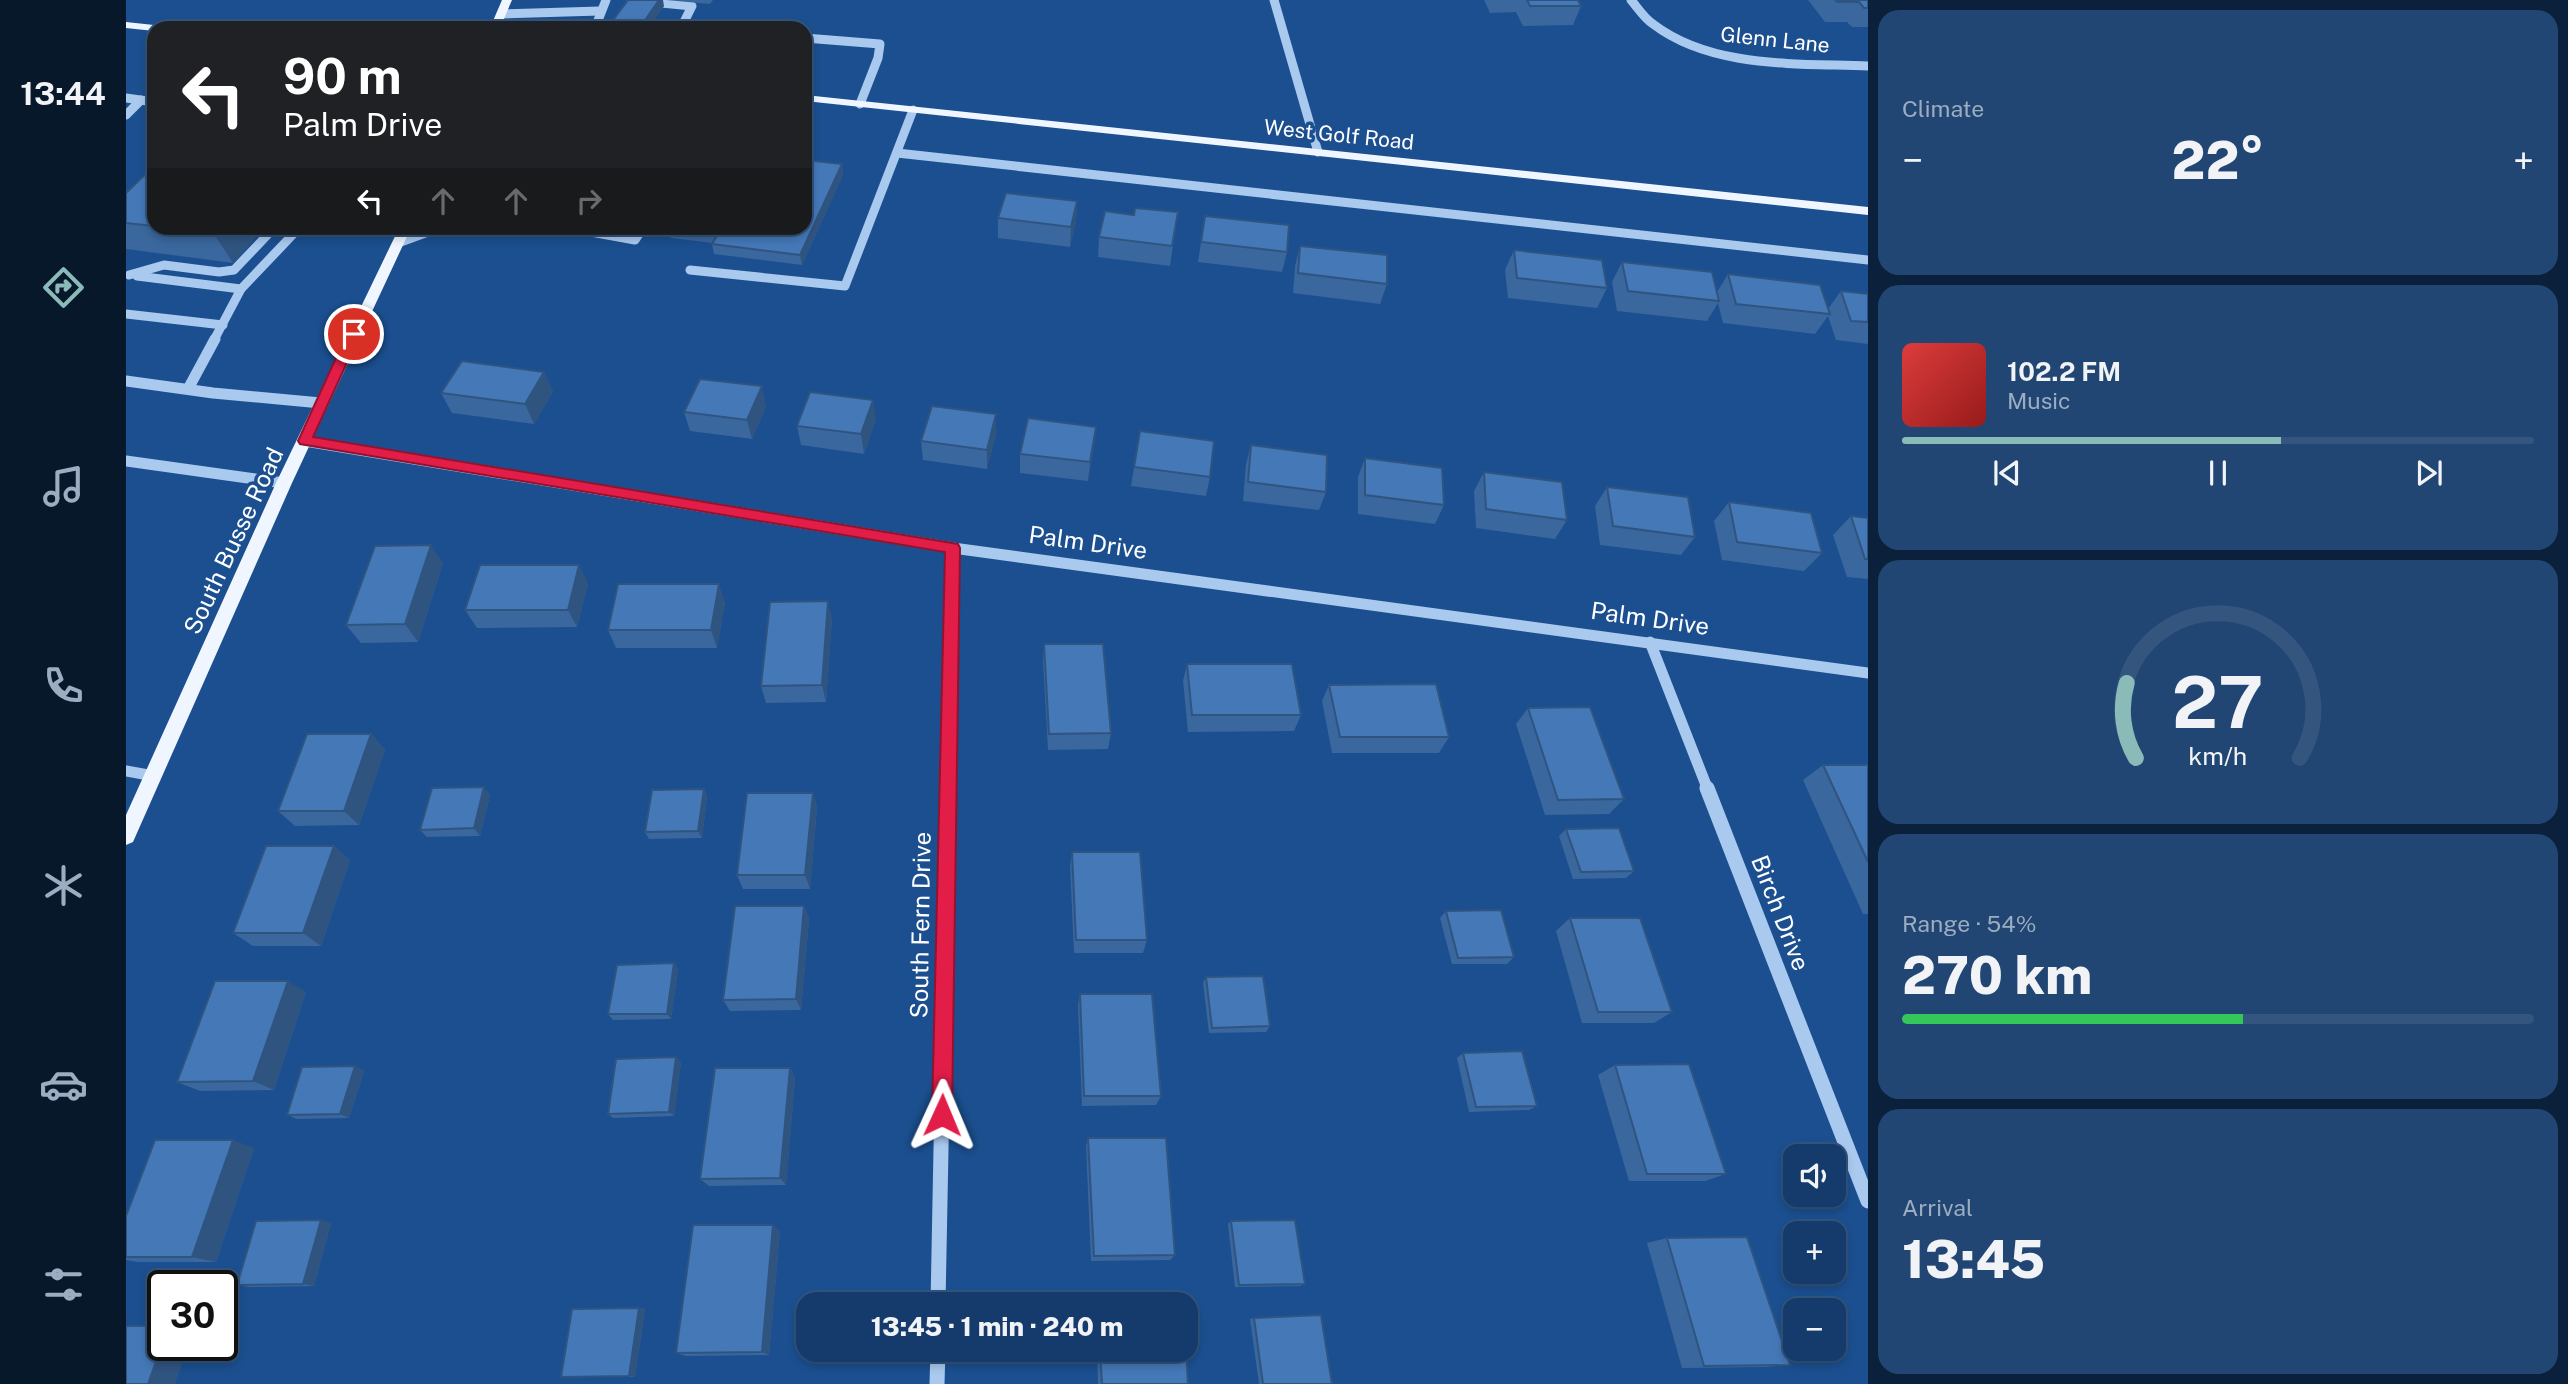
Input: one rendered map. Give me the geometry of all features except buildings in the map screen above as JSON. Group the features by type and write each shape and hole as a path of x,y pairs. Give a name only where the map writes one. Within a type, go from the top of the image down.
{"main road":[{"path":"498,21 507,0"},
{"path":"126,25 147,27"},
{"name":"West Golf Road","path":"812,99 1868,211"},
{"name":"South Busse Road","path":"126,836 284,483 401,235"}],"street":[{"path":"597,21 606,0"},
{"path":"631,0 692,6 684,21"},
{"path":"1274,0 1318,152"},
{"name":"Glenn Lane","path":"1631,0 1647,21 1679,41 1706,51 1743,58 1868,66"},
{"path":"501,14 600,11"},
{"path":"126,98 147,101"},
{"path":"690,270 845,286 914,110"},
{"path":"897,153 1868,260"},
{"path":"128,275 164,265 219,272 234,270 267,235"},
{"path":"187,390 241,289 292,235"},
{"path":"609,235 635,240 638,235"},
{"path":"128,275 241,289"},
{"path":"126,314 223,325"},
{"path":"126,381 187,390 321,403"},
{"name":"Palm Drive","path":"305,441 953,548 1868,673"},
{"path":"126,461 284,483"},
{"name":"South Fern Drive","path":"938,1292 953,548"},
{"name":"Birch Drive","path":"1650,642 1868,1201"},
{"path":"126,771 153,776"},
{"path":"937,1362 937,1384"}],"lane":[{"path":"812,39 880,44 878,58 860,104"},
{"path":"126,115 141,100"}],"route":[{"path":"354,334 305,441 953,548 942,1115"}]}
